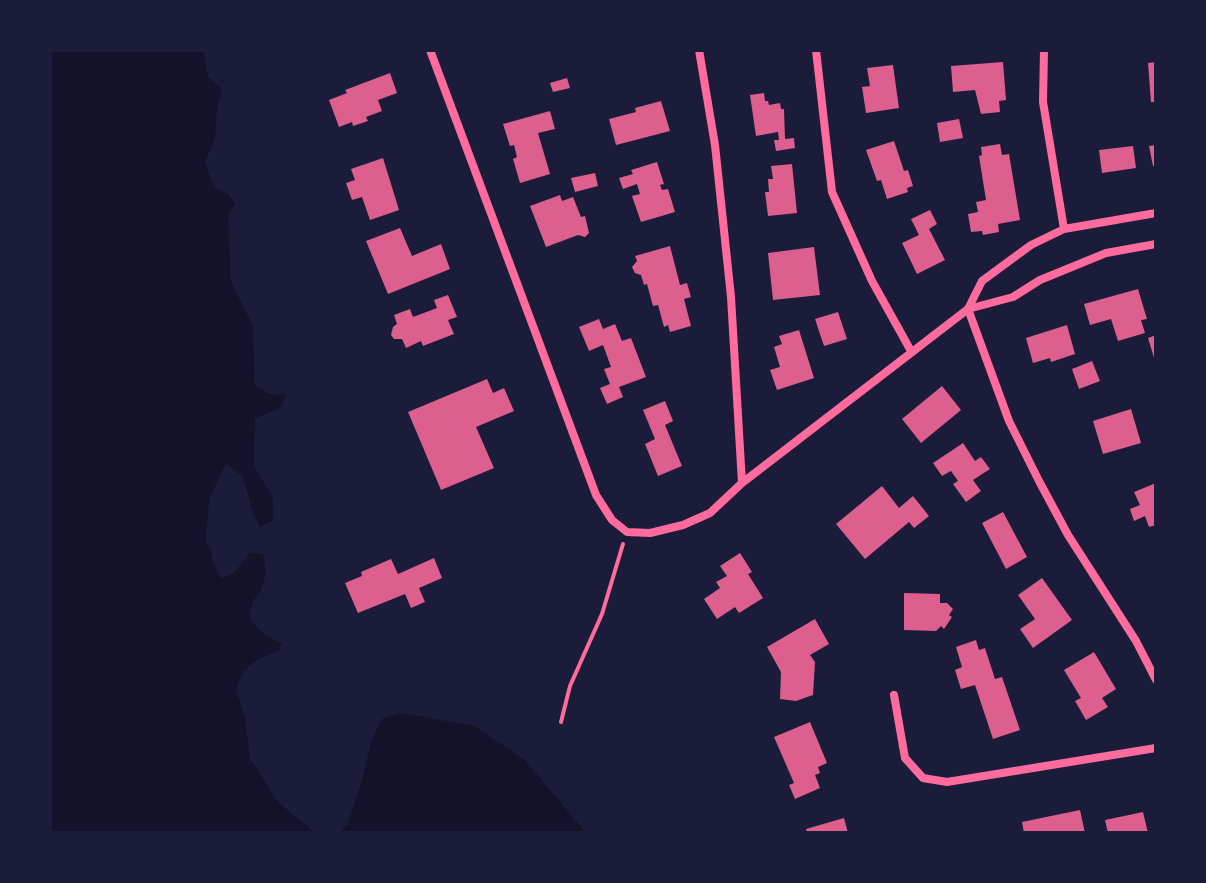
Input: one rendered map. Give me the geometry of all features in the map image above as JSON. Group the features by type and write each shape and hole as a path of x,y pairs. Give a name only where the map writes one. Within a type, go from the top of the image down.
{"street":[{"path":"430,50 596,495 612,520 627,532 650,533 683,525 710,513 742,483 968,309 1013,297 1040,280 1106,253 1156,244"},
{"path":"699,50 715,145 731,297 742,483"},
{"path":"816,50 832,192 872,281 911,351"},
{"path":"1044,50 1043,102 1064,229"},
{"path":"1156,213 1064,229 1031,245 982,281 968,309 1009,421 1027,457 1068,535 1136,641 1156,680"},
{"path":"894,695 905,758 923,778 947,782 1156,748"}],"path":[{"path":"561,722 570,686 602,614 627,532"}],"shaded area":[{"path":"50,50 204,50 208,77 222,89 215,138 205,161 213,187 228,194 235,203 228,215 231,282 253,326 255,386 270,394 286,395 281,407 255,419 254,467 273,497 273,520 260,527 243,477 226,463 209,499 206,541 221,578 234,573 250,553 263,554 266,573 261,590 253,601 249,619 265,635 282,644 279,650 260,658 243,671 236,690 245,718 250,759 279,803 313,831 321,833 50,833"},
{"path":"400,713 475,726 525,760 586,833 339,833 348,824 372,739 382,719"}],"building":[{"path":"1003,62 1006,100 999,101 1000,112 981,114 975,90 953,92 951,66"},
{"path":"1156,62 1156,102 1151,102 1148,63"},
{"path":"893,65 899,108 866,113 862,87 870,86 867,68"},
{"path":"390,73 397,93 378,100 382,111 366,117 368,121 339,127 329,100 347,93 345,90"},
{"path":"567,78 570,88 553,92 550,83"},
{"path":"764,93 769,105 780,103 781,109 784,109 785,139 794,138 795,148 776,151 774,140 779,140 778,132 756,136 750,95"},
{"path":"661,101 670,131 616,145 609,119"},
{"path":"550,111 555,129 538,133 550,174 520,183 513,159 517,157 514,145 510,146 503,124"},
{"path":"959,119 963,138 940,142 937,123"},
{"path":"894,141 904,171 908,170 913,186 907,188 908,192 887,199 866,150"},
{"path":"1000,144 1002,155 1009,154 1020,220 998,224 999,232 983,235 982,231 971,232 968,214 978,212 976,202 986,200 979,156 982,155 981,147"},
{"path":"1156,145 1156,166 1153,166 1149,146"},
{"path":"1133,146 1136,168 1102,173 1099,150"},
{"path":"383,158 399,210 370,220 362,197 352,200 346,183 355,180 351,169"},
{"path":"657,162 664,184 660,185 662,190 668,189 675,212 641,222 632,196 640,194 637,184 623,189 619,178 633,174 631,170"},
{"path":"792,164 797,213 768,216 765,192 769,192 768,179 773,179 771,166"},
{"path":"595,173 598,186 575,192 571,178"},
{"path":"560,195 562,201 573,197 581,217 585,216 589,233 585,237 578,235 546,247 530,206"},
{"path":"930,210 937,224 929,229 945,260 917,274 902,243 919,235 911,219"},
{"path":"400,228 412,256 441,244 450,269 388,294 366,241"},
{"path":"670,246 680,285 687,283 691,297 684,299 691,326 670,332 668,325 664,327 658,305 653,306 647,284 644,285 641,275 635,273 632,267 637,261 635,256"},
{"path":"814,247 820,295 773,300 768,253"},
{"path":"1138,289 1147,319 1141,320 1145,333 1118,341 1111,319 1090,325 1084,304"},
{"path":"448,295 457,317 448,320 454,334 423,346 421,341 406,348 402,339 394,339 391,335 397,324 394,315 410,309 413,317 437,308 434,300"},
{"path":"838,312 847,339 824,346 815,319"},
{"path":"599,319 603,329 615,324 622,341 631,338 646,377 619,387 623,397 607,404 600,388 610,384 604,369 611,367 603,345 589,351 579,327"},
{"path":"1067,325 1075,354 1051,362 1050,358 1033,363 1026,338"},
{"path":"799,330 814,378 777,390 770,370 780,367 774,347 782,344 779,336"},
{"path":"1156,335 1156,361 1155,361 1148,338"},
{"path":"1092,361 1100,381 1079,389 1072,369"},
{"path":"487,379 493,393 504,388 514,411 476,427 494,468 441,490 408,412"},
{"path":"942,386 961,410 921,443 902,419"},
{"path":"665,401 673,421 665,425 682,466 658,476 645,444 655,439 643,410"},
{"path":"1131,409 1141,443 1103,454 1093,421"},
{"path":"963,443 975,461 981,457 990,469 973,480 981,491 966,502 953,484 958,481 951,471 942,476 933,463"},
{"path":"1156,483 1156,525 1149,527 1145,516 1134,521 1130,509 1140,505 1134,492"},
{"path":"882,486 899,508 913,496 929,516 914,528 909,522 865,559 836,524"},
{"path":"1003,512 1027,557 1006,569 982,523"},
{"path":"740,553 752,572 748,574 763,598 739,613 735,607 717,619 704,599 720,588 716,582 727,576 720,566"},
{"path":"434,558 442,578 419,588 425,602 411,608 405,594 358,613 345,583 391,559 398,574"},
{"path":"1042,578 1072,620 1033,648 1020,629 1035,619 1018,595"},
{"path":"904,593 940,594 940,603 947,603 953,609 944,629 941,626 936,631 904,630"},
{"path":"815,619 829,644 810,655 815,662 813,695 796,701 780,699 781,672 767,647"},
{"path":"976,640 979,650 985,648 995,679 1002,677 1020,730 993,739 975,685 961,689 955,670 962,667 956,647"},
{"path":"1094,652 1116,689 1102,698 1108,707 1086,720 1075,701 1081,698 1064,670"},
{"path":"810,722 827,763 818,767 820,773 815,775 820,788 795,799 789,785 794,783 774,737"},
{"path":"1080,810 1085,833 1024,833 1022,822"},
{"path":"1143,812 1148,833 1108,833 1105,820"},
{"path":"844,818 848,833 807,833 806,829"}]}
